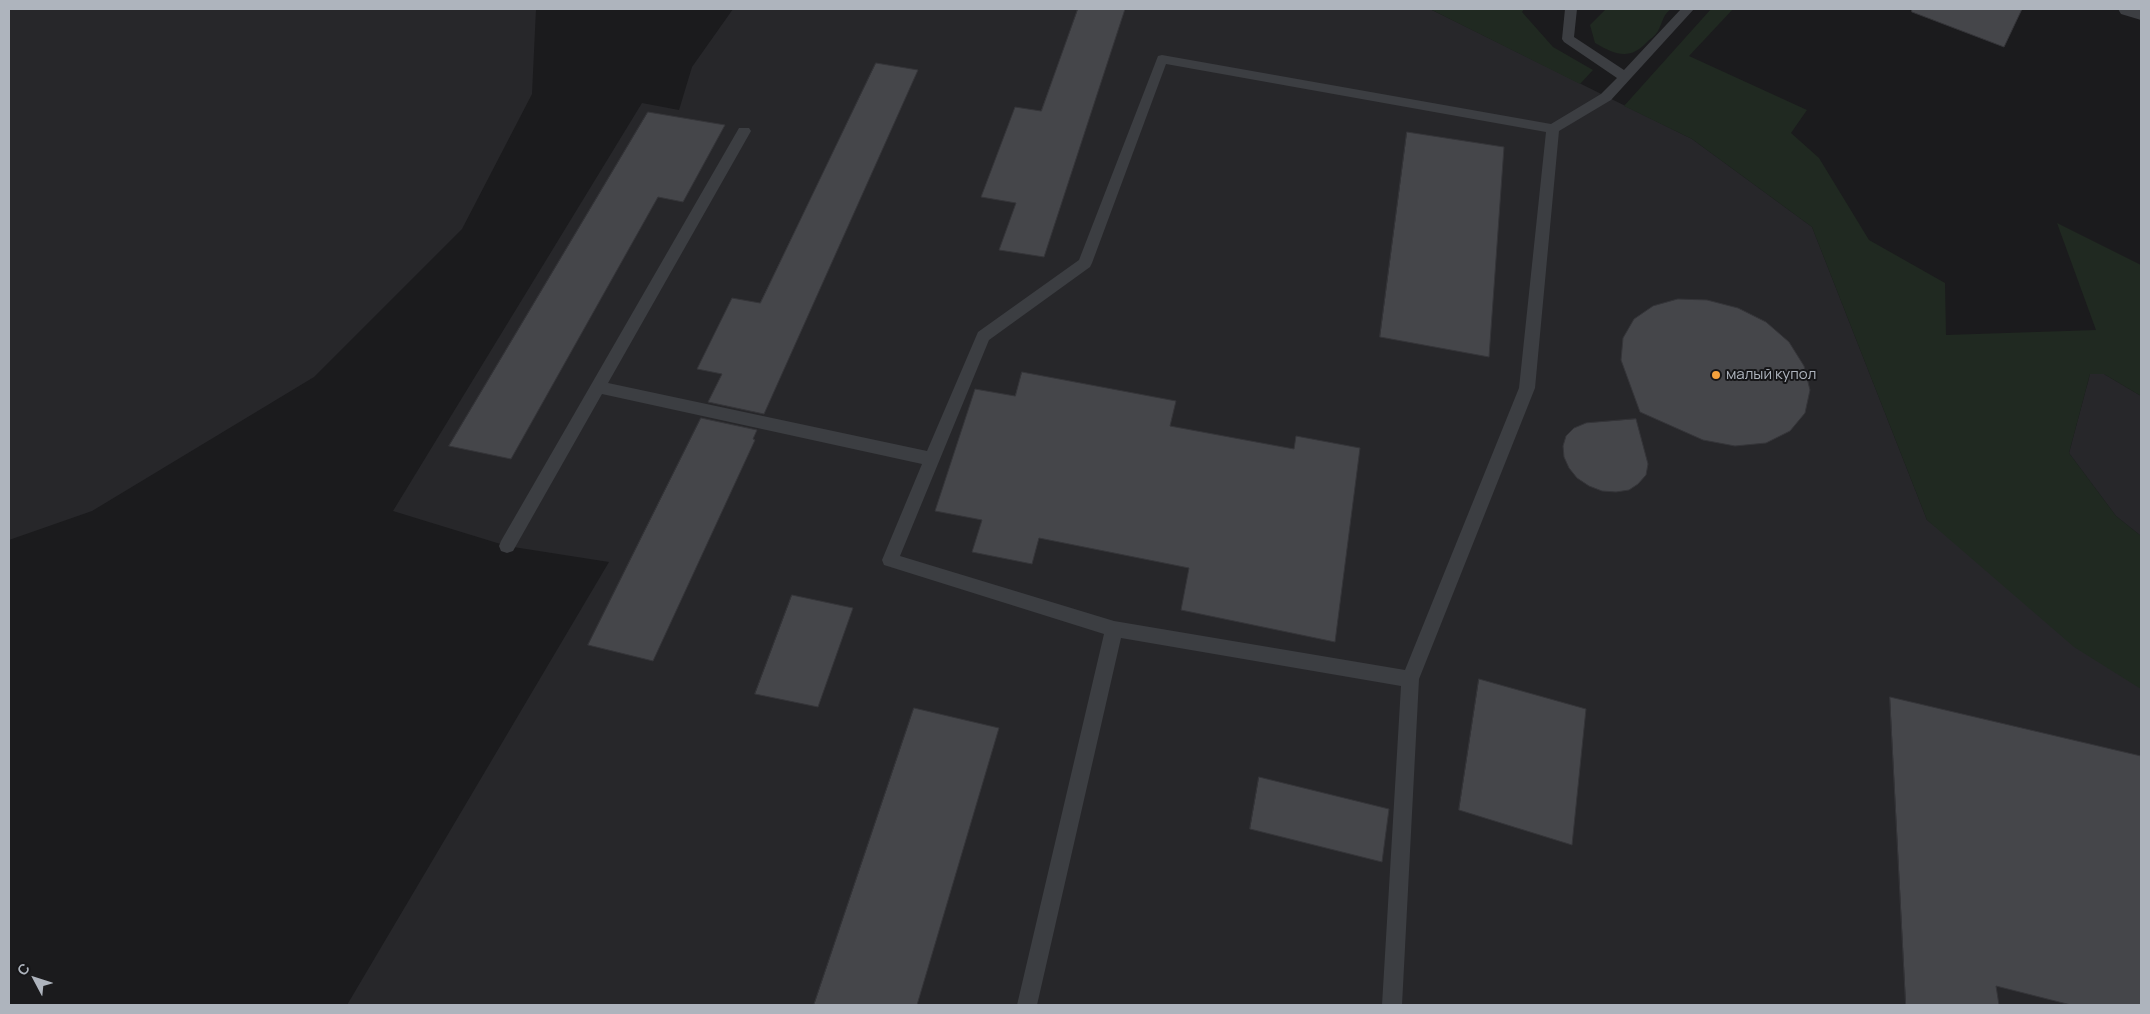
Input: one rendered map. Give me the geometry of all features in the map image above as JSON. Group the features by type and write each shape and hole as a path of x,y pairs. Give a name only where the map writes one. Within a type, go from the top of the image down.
{"street":[{"path":"2128,9 2141,13"}],"lane":[{"path":"1571,9 1568,39 1625,77"},
{"path":"1410,679 1114,629 890,560 983,336 1085,263 1162,59 1553,128 1606,97 1688,9"},
{"path":"1392,1005 1410,679 1527,388 1553,128"},
{"path":"507,546 744,131"},
{"path":"599,387 932,459"},
{"path":"1027,1005 1114,629"}],"shaded area":[{"path":"9,9 536,9 532,94 462,229 314,377 92,511 9,540"},
{"path":"733,9 1430,9 1692,139 1812,227 1927,520 2141,687 2141,1005 347,1005 609,562 507,546 393,511 642,103 679,110 692,67"},
{"path":"1430,9 1524,9 1522,12 1553,47 1593,70 1580,84"},
{"path":"1606,9 1671,9 1653,37 1635,51 1623,54 1610,51 1595,43 1590,25"},
{"path":"1711,9 1733,9 1689,56 1807,110 1791,133 1819,158 1869,240 1945,283 1946,335 2096,330 2057,223 2141,265 2141,396 2104,374 2090,374 2069,453 2116,516 2141,536 2141,689 2074,647 1927,520 1812,227 1692,139 1624,106"},
{"path":"2090,374 2104,374 2141,396 2141,536 2116,516 2069,453"}],"building":[{"path":"1078,9 1125,9 1044,257 999,250 1016,203 981,197 1015,107 1041,111"},
{"path":"1912,9 2022,9 2004,47 1912,12"},
{"path":"876,63 918,70 764,414 708,402 722,374 697,369 732,298 760,303"},
{"path":"648,112 725,125 683,202 658,197 511,459 449,446"},
{"path":"1407,132 1504,147 1489,357 1380,337"},
{"name":"малый купол","path":"1678,299 1707,300 1738,308 1766,322 1789,342 1804,366 1810,390 1805,413 1790,431 1766,443 1735,446 1703,440 1640,412 1621,360 1623,338 1634,319 1653,306"},
{"path":"1022,372 1176,401 1170,426 1294,449 1296,436 1360,448 1335,642 1181,610 1189,568 1039,538 1032,564 972,552 982,520 935,511 975,389 1015,396"},
{"path":"701,418 757,430 753,439 755,440 653,661 588,645"},
{"path":"1636,419 1648,464 1646,475 1638,484 1629,490 1616,492 1602,491 1589,486 1577,478 1569,468 1564,457 1563,446 1566,436 1574,428 1586,423"},
{"path":"792,595 853,608 818,707 755,694"},
{"path":"1479,679 1586,709 1572,845 1459,810"},
{"path":"1890,697 2141,756 2141,1005 2071,1005 1996,986 1999,1005 1906,1005"},
{"path":"914,708 999,728 917,1005 814,1005"},
{"path":"1259,777 1389,809 1382,862 1250,829"}],"place":[{"name":"малый купол","path":"1716,375"}]}
